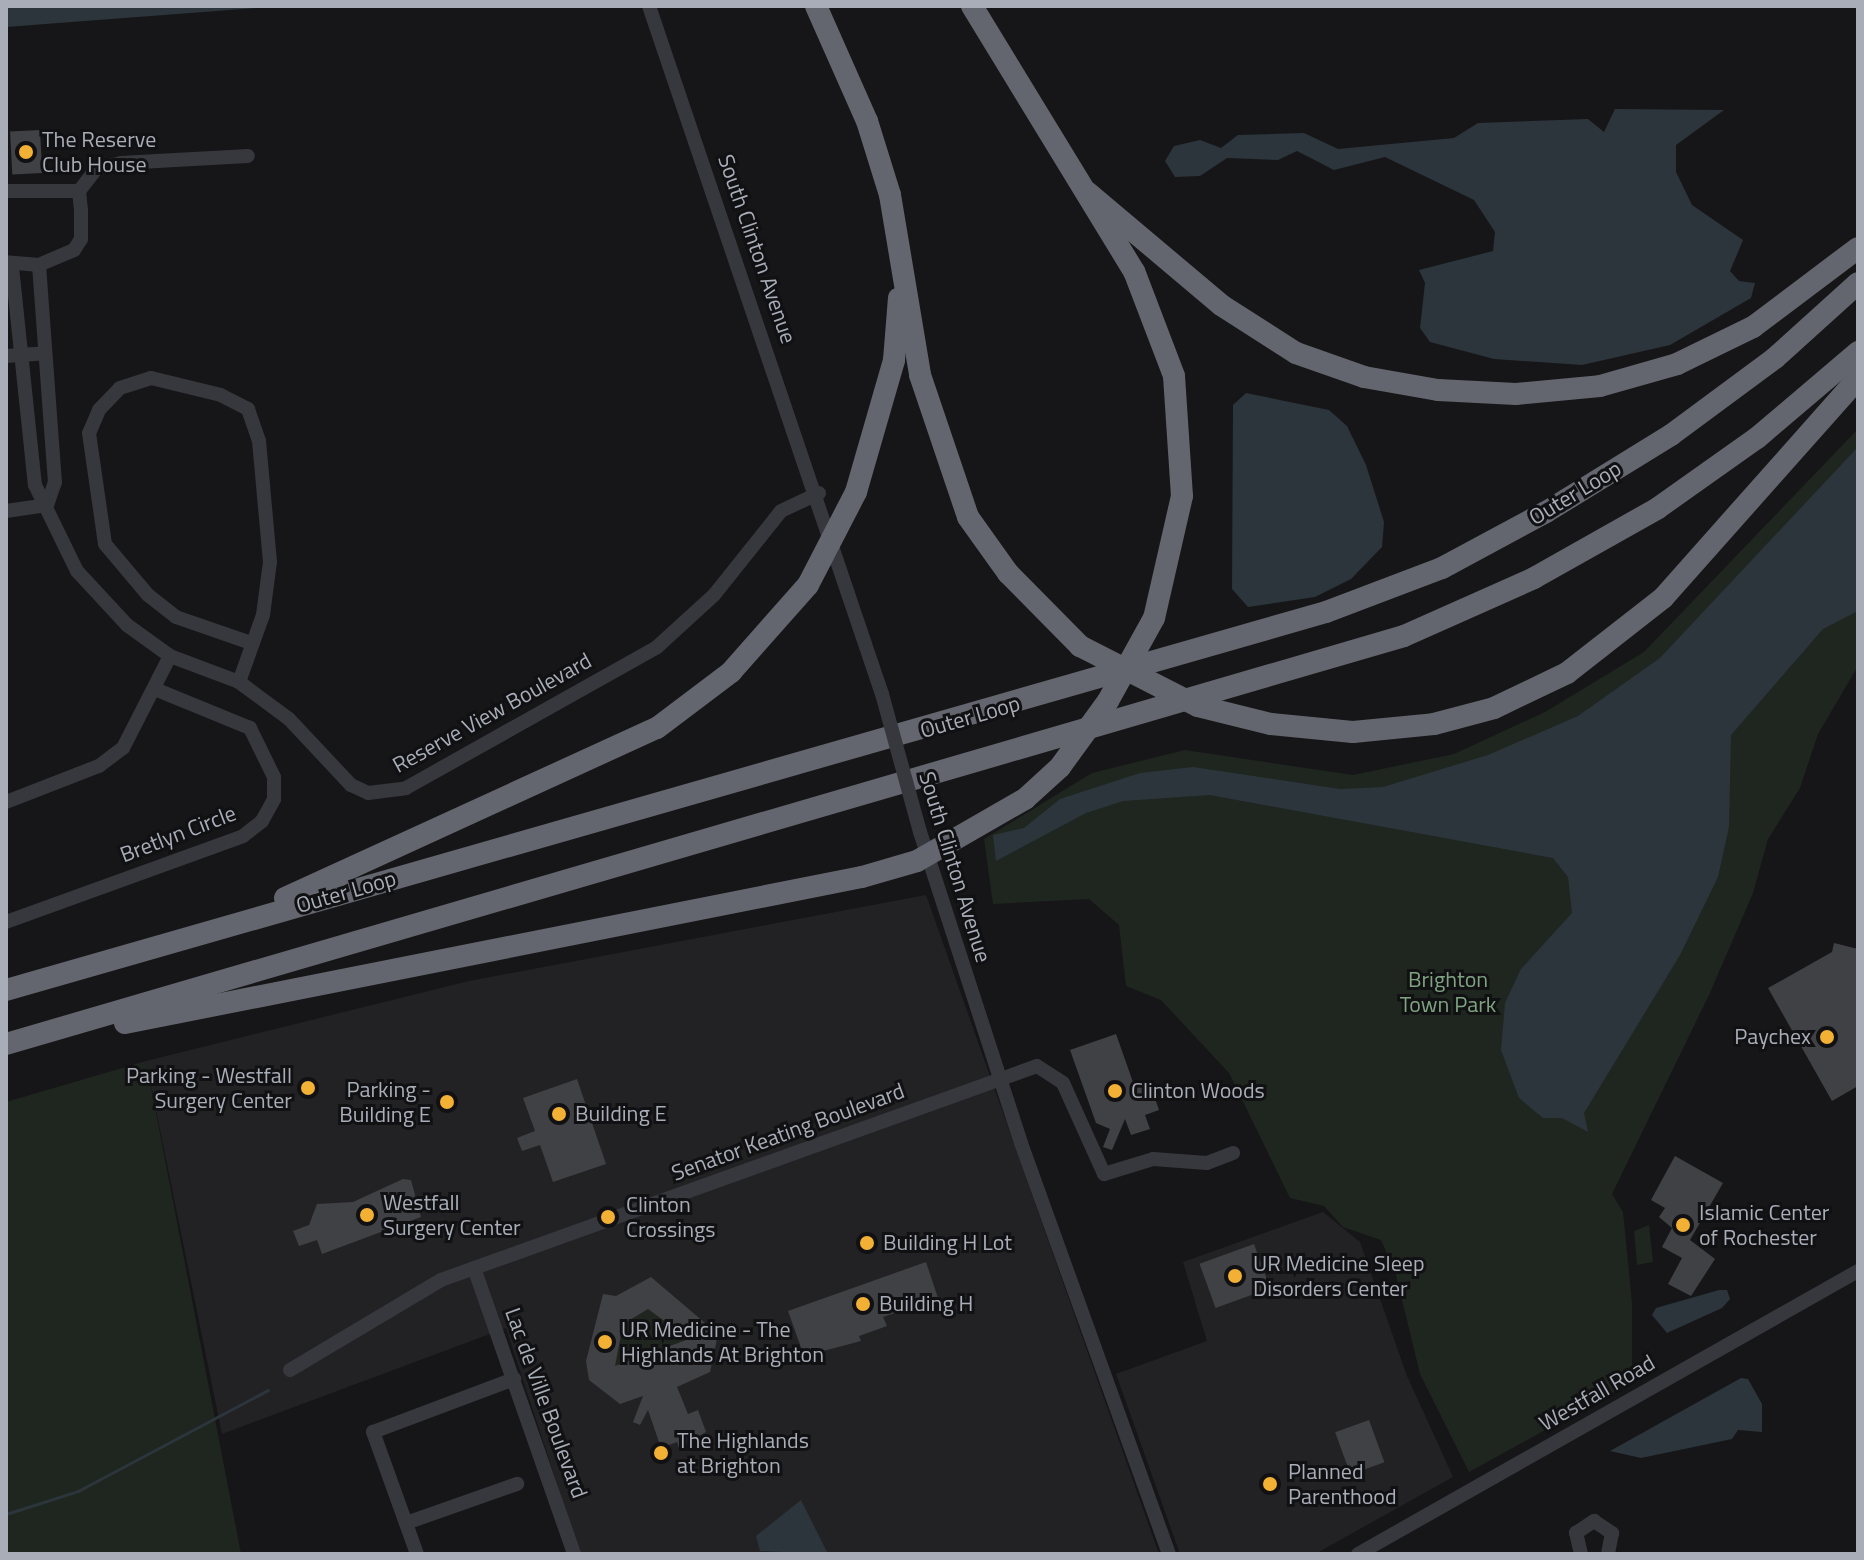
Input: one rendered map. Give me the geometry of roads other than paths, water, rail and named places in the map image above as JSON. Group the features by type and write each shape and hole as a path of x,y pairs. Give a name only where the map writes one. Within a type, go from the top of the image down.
{"highway":[{"path":"6,1045 862,877 959,841 1025,799 1060,767 1092,723 1154,618 1182,496 1174,376 1134,271 972,6"},
{"path":"819,12 871,134 890,195 920,375 968,517 1008,573 1080,646 1198,706 1271,724 1353,732 1434,724 1494,708 1567,673 1656,605 1858,378"},
{"path":"1087,192 1221,305 1296,353 1364,377 1438,390 1516,394 1600,386 1677,364 1753,327 1858,248"},
{"path":"217,929 657,728 731,672 808,585 856,492 894,360 901,269"},
{"name":"Outer Loop","path":"6,990 1245,638 1442,568 1671,435 1775,358 1858,283"},
{"path":"6,1045 1404,636 1534,578 1658,508 1757,438 1858,352"}],"street":[{"name":"South Clinton Avenue","path":"650,8 819,493 882,694 920,832 999,1079 1169,1554"},
{"path":"6,191 79,191 96,169 121,163 248,156"},
{"name":"Reserve View Boulevard","path":"79,191 81,239 60,259 39,265 9,264 13,355 35,485 77,571 100,601 170,656 239,682 289,719 351,785 368,793 406,788 657,647 714,595 781,511 819,493"},
{"path":"6,511 47,505 55,482 39,265"},
{"path":"13,355 45,353"},
{"path":"239,682 251,643 270,562 259,441 248,409 221,395 151,378 120,388 99,410 89,433 105,544 148,595 176,617 251,643"},
{"path":"6,802 99,766 123,748 170,656"},
{"name":"Bretlyn Circle","path":"6,922 243,836 262,821 274,799 274,777 250,728 155,689"},
{"name":"Senator Keating Boulevard","path":"290,1370 414,1293 474,1268 1037,1066 1056,1075 1104,1174 1153,1159 1207,1163 1233,1153"},
{"name":"Lac de Ville Boulevard","path":"474,1268 574,1554"},
{"name":"Westfall Road","path":"1358,1554 1858,1271"},
{"path":"417,1554 373,1432 514,1379"},
{"path":"406,1523 517,1484"},
{"path":"1581,1554 1576,1533 1594,1521 1612,1533 1608,1554"}],"waterway":[{"path":"6,1514 78,1491 268,1390"}],"place":[{"name":"The Reserve Club House","path":"26,152"},
{"name":"Paychex","path":"1827,1037"},
{"name":"Parking - Westfall Surgery Center","path":"308,1088"},
{"name":"Clinton Woods","path":"1115,1091"},
{"name":"Parking - Building E","path":"447,1102"},
{"name":"Building E","path":"559,1114"},
{"name":"Westfall Surgery Center","path":"367,1215"},
{"name":"Clinton Crossings","path":"608,1217"},
{"name":"Islamic Center of Rochester","path":"1683,1225"},
{"name":"Building H Lot","path":"867,1243"},
{"name":"UR Medicine Sleep Disorders Center","path":"1235,1276"},
{"name":"Building H","path":"863,1304"},
{"name":"UR Medicine - The Highlands At Brighton","path":"605,1342"},
{"name":"The Highlands at Brighton","path":"661,1453"},
{"name":"Planned Parenthood","path":"1270,1484"}],"park label":[{"name":"Brighton Town Park","path":"1448,992"}]}
